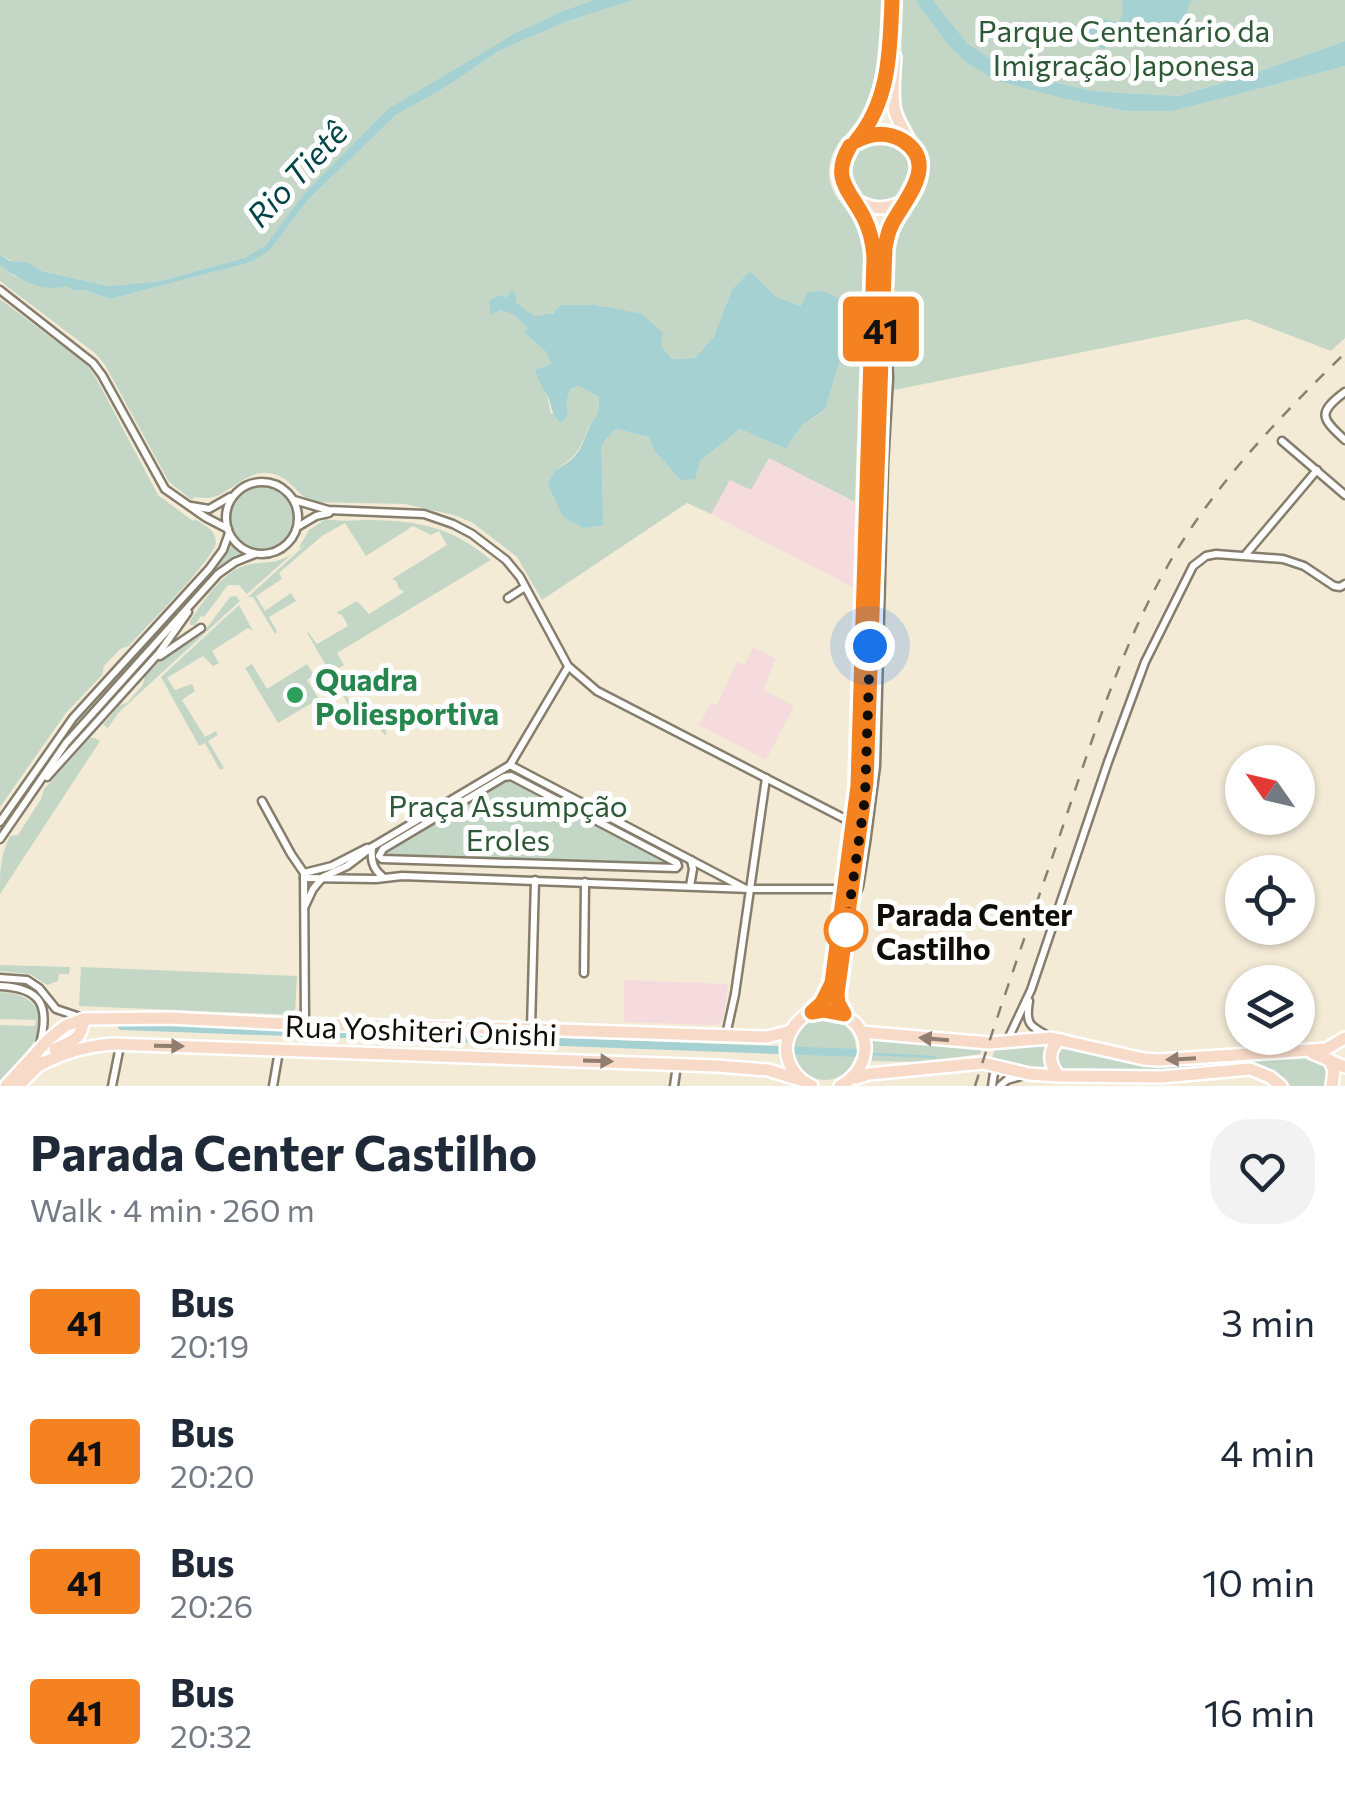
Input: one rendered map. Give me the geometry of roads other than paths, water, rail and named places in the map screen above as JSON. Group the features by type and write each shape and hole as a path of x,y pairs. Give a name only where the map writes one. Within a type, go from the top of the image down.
{"main road":[{"path":"844,1014 837,994 857,825 874,257 869,228 846,190 841,173 842,162 871,121 881,98 896,0"},
{"path":"807,1083 794,1072 786,1050 792,1030 822,1003 832,983 844,889 866,782 885,247 890,228 919,175 893,101 896,0"},
{"path":"856,141 883,134 910,146"},
{"path":"852,197 876,208 895,206 910,196"},
{"path":"812,1012 844,1014 861,1032 865,1044 860,1070 841,1085"},
{"path":"115,1044 115,1024 135,1018"},
{"path":"6,1086 60,1030 84,1019"},
{"path":"18,1086 56,1049 78,1037 84,1019"},
{"name":"Rua Yoshiteri Onishi","path":"84,1019 767,1037 792,1030"},
{"path":"861,1032 989,1043 1056,1039 1159,1060 1233,1055"},
{"path":"1315,1050 1326,1049 1345,1038"},
{"path":"1056,1039 1051,1052 1053,1070 1059,1076"},
{"name":"Rua Yoshiteri Onishi","path":"40,1064 68,1051 115,1044 677,1064 768,1070 807,1083"},
{"path":"1315,1053 1345,1067"},
{"path":"1330,1060 1334,1071 1332,1086"},
{"path":"841,1085 869,1074 990,1063 1029,1074 1059,1076 1162,1077 1250,1070 1282,1086"}],"street":[{"path":"848,913 861,872 876,766 889,378 884,266"},
{"path":"0,290 92,362 158,478 172,495 228,531 239,546 255,554"},
{"path":"1345,392 1328,405 1324,414 1345,440"},
{"path":"1282,440 1345,495"},
{"path":"1245,555 1317,470"},
{"path":"0,839 66,743 198,596 226,567 286,546 298,527 294,500 281,486 271,482 252,483 215,508 190,506"},
{"path":"0,822 73,718 209,570 223,550 228,531 227,511 235,494"},
{"path":"294,500 320,509 424,514 472,534 506,560 568,666 598,691 857,825"},
{"path":"298,527 316,516 340,511"},
{"path":"1006,1042 1031,990 1125,713 1192,566 1206,556 1245,555 1296,562 1332,585 1343,586"},
{"path":"508,598 525,587"},
{"path":"32,792 147,667 198,596"},
{"path":"147,667 201,628 187,630 184,618"},
{"path":"305,906 322,877 510,765 568,666"},
{"path":"510,765 747,888"},
{"path":"504,776 511,776 677,863 676,868 401,860 379,856 398,840 504,776"},
{"path":"726,1035 766,778"},
{"path":"262,801 304,875 305,1024"},
{"path":"372,847 372,863 383,876"},
{"path":"690,886 691,858"},
{"path":"304,875 348,862"},
{"path":"348,862 353,872 383,876 844,889"},
{"path":"304,875 376,879 383,876"},
{"path":"531,1028 535,880"},
{"path":"584,973 585,882"},
{"path":"0,978 28,980 44,992 56,1009 84,1019"},
{"path":"0,986 30,990 42,1005 38,1049"},
{"path":"1031,990 1027,1020 1056,1039"},
{"path":"112,1086 115,1044"},
{"path":"273,1086 280,1049"},
{"path":"990,1063 996,1086 1029,1074"},
{"path":"674,1086 677,1064"}],"water":[{"path":"593,0 633,0 565,22 499,51 396,115 308,200 271,249 245,264 110,299 66,286 40,286 0,265 0,255 10,261 27,262 42,271 108,286 160,281 244,258 266,245 304,194 388,109 514,34"},
{"path":"915,0 933,0 967,43 1001,65 1093,91 1178,96 1345,41 1345,66 1172,111 1127,111 995,80 949,46"},
{"path":"1122,0 1199,0 1191,1 1184,26 1165,27 1151,34 1132,28 1113,38 1103,49 1091,37 1089,28 1102,19 1119,22"},
{"path":"750,271 775,296 801,306 808,292 823,291 842,300 846,338 825,410 802,425 786,449 740,429 700,461 695,479 681,480 654,450 649,437 615,429 601,445 603,525 583,528 563,516 548,485 557,469 579,451 598,413 599,397 579,386 570,389 568,415 561,423 535,370 551,364 545,351 524,333 528,328 514,315 500,310 491,315 489,301 500,295 505,298 512,291 516,302 534,316 553,313 561,305 596,305 642,314 663,333 661,346 672,359 695,358 714,336 732,289"}],"waterway":[{"path":"122,1026 860,1053"},
{"path":"872,1054 935,1057"}],"railway":[{"path":"975,1086 1102,713 1145,608 1182,542 1218,490 1345,353"}],"place":[{"name":"Quadra Poliesportiva","path":"295,695"},
{"name":"Parada Center Castilho","path":"846,930"}],"park label":[{"name":"Parque Centenário da Imigração Japonesa","path":"1124,46"},
{"name":"Praça Assumpção Eroles","path":"508,821"}],"water label":[{"name":"Rio Tietê","path":"296,173"}]}
